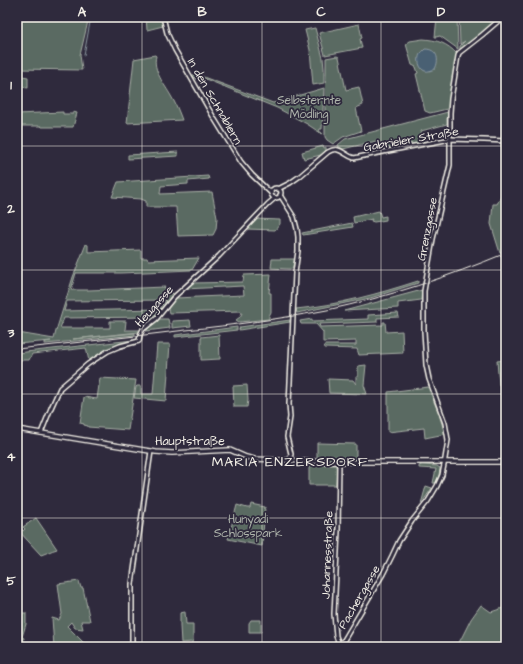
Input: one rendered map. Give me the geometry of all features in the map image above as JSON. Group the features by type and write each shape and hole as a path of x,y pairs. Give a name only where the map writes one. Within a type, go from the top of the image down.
{"main road":[{"name":"Hauptstraße","path":"17,429 151,451 172,453 230,450 254,459 304,462 506,462"}],"street":[{"name":"In den Schnablern","path":"163,17 167,33 175,50 241,162 252,175 285,204"},
{"name":"Grenzgasse","path":"392,556 399,541 437,486 442,475 448,440 445,423 429,379 426,365 424,291 433,239 450,165 451,99 459,54 503,17"},
{"name":"Gabrieler Straße","path":"273,195 275,188 279,190 300,176 333,149 339,150 351,158 354,158 451,139 506,141"},
{"path":"279,190 280,196 294,217 298,234 289,404 290,417 287,433 290,460"},
{"path":"273,195 280,196"},
{"name":"Heugasse","path":"41,433 60,388 88,364 108,351 139,340 143,330 156,319 174,297 219,256 270,202 273,195"},
{"path":"132,647 132,584 151,451"},
{"name":"Johannesstraße","path":"339,462 338,531 334,614 339,645"},
{"name":"Pachergasse","path":"339,645 344,640 363,609 392,556"}],"green space":[{"path":"17,17 89,17 80,55 82,70 17,69"},
{"path":"146,17 161,17 163,26 147,30"},
{"path":"437,17 457,17 458,49 440,36 435,37"},
{"path":"459,17 500,17 465,48 460,50 460,46 465,41 460,44"},
{"path":"359,24 362,38 360,39 362,48 325,55 319,33"},
{"path":"315,28 323,58 324,83 313,85 310,50 305,30"},
{"path":"423,39 442,43 457,54 449,107 447,109 430,113 425,111 416,74 418,73 416,67 412,65 406,44 410,41"},
{"path":"155,55 157,72 174,102 182,120 127,123 134,59"},
{"path":"339,57 346,90 359,87 363,105 356,108 361,131 343,137 333,144 325,137 326,58"},
{"name":"Selbsternte Mödling","path":"192,75 198,75 273,103 324,88 322,129 319,131 322,134 277,108 198,76 195,78"},
{"path":"22,76 28,77 28,88 22,87"},
{"path":"63,112 63,114 73,114 73,112 77,113 73,127 17,126 17,114"},
{"path":"448,112 447,124 421,131 424,142 378,152 376,141 343,149 338,146 345,139"},
{"path":"323,146 324,148 326,147 326,150 321,155 304,159 302,152"},
{"path":"178,152 178,156 128,159 128,155"},
{"path":"504,171 506,171 506,250 500,253 491,224 493,204 497,204 503,193"},
{"path":"208,176 209,179 188,181 188,184 161,186 160,194 212,192 217,218 216,229 213,235 178,236 176,207 146,207 146,201 141,199 112,197 118,182"},
{"path":"379,211 381,217 386,216 386,220 374,222 371,221 372,219 354,223 353,217"},
{"path":"255,219 280,220 280,224 275,230 246,229"},
{"path":"352,223 353,227 303,235 302,233"},
{"path":"86,244 88,245 88,252 141,250 141,258 147,258 148,260 199,258 192,270 76,273 71,290 165,287 165,293 173,293 153,317 64,318 60,328 110,328 110,321 126,321 125,330 140,330 139,332 73,339 135,333 135,335 45,344 45,342 51,341 17,344 18,333 54,339 73,277","holes":["166,300 159,309 64,311 67,301"]},
{"path":"272,259 295,259 292,269 271,268"},
{"path":"271,274 269,293 271,293 271,312 269,319 239,322 236,320 240,317 242,313 241,311 169,313 168,309 176,298 244,295 243,286 185,289 193,283 243,282 244,275"},
{"path":"418,281 418,283 370,298 297,313 296,309 327,305 358,298"},
{"path":"422,290 421,300 398,303 398,308 344,311"},
{"path":"398,313 399,317 377,318 377,322 319,324 320,327 383,325 383,322 385,322 386,332 402,331 403,353 359,355 357,349 325,348 324,345 356,345 356,341 323,342 323,332 316,324 301,324 300,321 312,319 312,321 368,319 368,315"},
{"path":"158,319 168,319 170,328 146,331"},
{"path":"190,320 191,326 172,328 172,321"},
{"path":"290,320 290,322 239,330 240,327"},
{"path":"237,327 237,330 175,337 175,335"},
{"path":"219,335 220,359 201,360 201,337"},
{"path":"133,340 107,349 89,361 86,348 32,354 29,360 17,360 17,353"},
{"path":"157,344 170,344 166,401 134,398 137,386 141,386 141,394 153,394"},
{"path":"506,360 506,384 499,385 497,361"},
{"path":"366,365 364,385 367,394 329,393 328,379 353,380 356,384 356,377 358,377 358,366"},
{"path":"100,378 136,380 128,430 88,427 80,423 84,397 97,399"},
{"path":"247,385 247,407 234,407 233,386"},
{"path":"428,387 445,434 425,438 424,428 388,432 388,392"},
{"path":"317,443 356,444 356,459 317,460"},
{"path":"309,464 335,465 337,468 336,485 309,485"},
{"path":"419,466 437,466 440,468 436,483 433,483 436,469 419,468"},
{"path":"426,486 432,488 421,504"},
{"name":"Hunyadi Schlosspark","path":"251,504 265,507 262,546 228,539 237,505 250,508"},
{"path":"36,518 57,549 41,555 17,529 18,525 23,531 25,529 23,527"},
{"path":"79,581 81,588 83,588 90,621 81,621 83,629 75,628 71,622 67,626 87,647 54,647 52,618 59,620 62,614 58,584"},
{"path":"481,605 491,612 506,607 506,647 456,647 471,619"},
{"path":"185,612 186,624 193,624 193,642 181,643 180,613"},
{"path":"23,613 26,613 26,624 22,637 24,638 23,647 17,647 17,617"},
{"path":"251,620 261,620 261,632 249,632 249,623"}],"water":[{"path":"425,49 429,49 436,55 437,62 435,69 425,71 420,66 419,56"}],"waterway":[{"path":"84,55 91,17"}],"railway":[{"path":"17,349 239,324 327,310 418,286 506,253"}],"district":[{"name":"MARIA ENZERSDORF","path":"290,461"}]}
